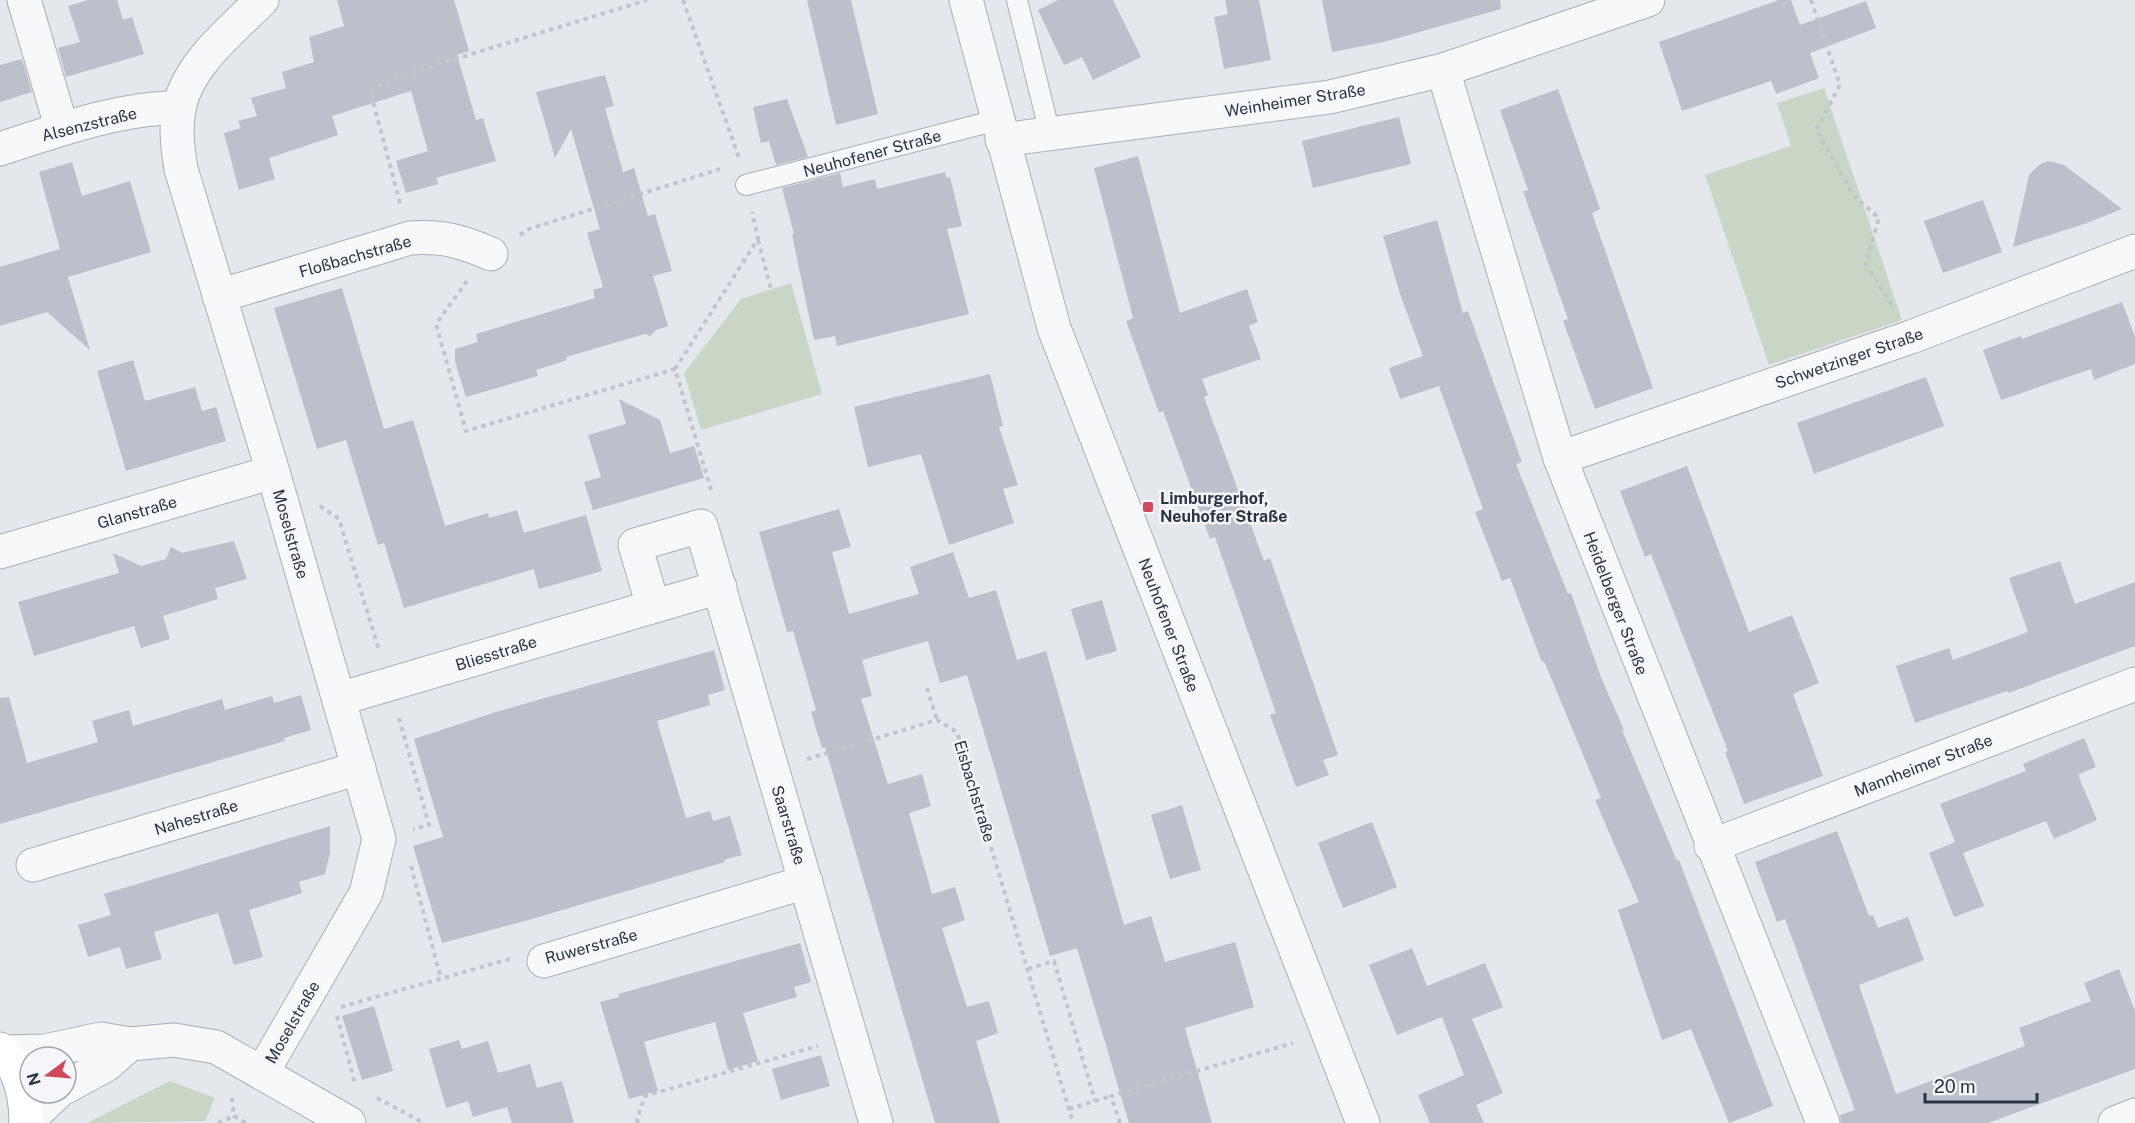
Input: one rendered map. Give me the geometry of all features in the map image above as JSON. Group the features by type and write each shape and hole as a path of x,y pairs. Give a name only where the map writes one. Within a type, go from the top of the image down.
{"main road":[{"path":"2,1051 20,1082 25,1097 26,1123"}],"street":[{"path":"24,0 62,129"},
{"name":"Moselstraße","path":"253,1068 366,893 379,839 273,472 180,169 177,140 179,108 190,81 205,58 262,0"},
{"name":"Neuhofener Straße","path":"966,0 1054,328 1363,1123"},
{"name":"Weinheimer Straße","path":"1000,130 1050,134 1330,97 1443,70 1648,0"},
{"name":"Heidelberger Straße","path":"1443,70 1560,458 1711,846 1823,1123"},
{"name":"Alsenzstraße","path":"0,148 62,129 157,107 179,108"},
{"name":"Floßbachstraße","path":"219,296 410,238 430,237 458,240 491,254"},
{"name":"Schwetzinger Straße","path":"1560,458 1911,337 2135,251"},
{"name":"Glanstraße","path":"0,552 273,472"},
{"path":"653,606 635,545 701,526"},
{"name":"Saarstraße","path":"701,526 876,1123"},
{"name":"Bliesstraße","path":"339,699 720,587"},
{"name":"Mannheimer Straße","path":"1711,846 2135,684"},
{"name":"Nahestraße","path":"33,865 359,768"},
{"name":"Ruwerstraße","path":"544,961 806,882"},
{"path":"2,1051 45,1051 101,1039 130,1044 174,1040 216,1047 347,1122"},
{"path":"78,1080 106,1065 130,1044"},
{"path":"26,1123 45,1105"},
{"path":"2115,1123 2135,1115"}],"lane":[{"path":"1017,0 1050,134"},
{"name":"Neuhofener Straße","path":"746,185 1000,130"}],"path":[{"path":"410,238 370,90 396,77 647,0"},
{"path":"1811,0 1840,84 1816,130 1854,196 1878,218 1866,264 1911,337"},
{"path":"701,526 715,503 675,369 466,430 435,324 458,292 491,254 529,229 730,166"},
{"path":"758,239 772,293"},
{"path":"772,769 937,720 927,688"},
{"name":"Eisbachstraße","path":"937,720 957,732 1073,1123"},
{"path":"379,839 401,833 441,979"},
{"name":"Ruwerstraße","path":"356,1087 335,1009 513,958 544,961"},
{"path":"1028,969 1054,961 1095,1101"},
{"path":"1069,1108 1328,1033"},
{"path":"638,1123 637,1119 645,1096 850,1036"},
{"path":"234,1116 232,1091 253,1068"},
{"path":"1111,1096 1120,1123"},
{"path":"375,1097 424,1123"},
{"path":"218,1123 234,1116"},
{"path":"234,1116 246,1123"}],"green space":[{"path":"1824,88 1902,320 1769,365 1705,175 1791,146 1777,103"},
{"path":"791,283 822,394 701,430 684,373 741,299"},
{"path":"170,1081 215,1098 205,1121 87,1123"}],"building":[{"path":"88,0 117,0 123,20 132,17 144,54 66,77 58,48 80,42 68,6"},
{"path":"337,0 454,0 469,51 457,55 476,120 483,118 496,161 436,178 438,184 406,193 396,161 428,151 411,91 332,116 338,135 269,158 275,179 239,190 224,133 241,128 238,121 257,116 251,98 286,88 282,72 314,62 309,37 344,26"},
{"path":"807,0 851,0 878,114 836,125"},
{"path":"1058,0 1113,0 1141,57 1093,80 1082,57 1064,65 1038,10"},
{"path":"1225,0 1259,0 1271,60 1224,69 1214,17 1228,14"},
{"path":"1322,0 1500,0 1501,9 1384,42 1332,52"},
{"path":"1779,0 1791,0 1800,25 1866,1 1876,28 1810,53 1819,78 1776,94 1771,81 1682,111 1659,42"},
{"path":"22,59 32,92 0,102 0,65"},
{"path":"605,75 614,106 605,108 623,172 634,168 648,216 655,214 672,271 653,276 668,326 656,330 650,336 645,334 566,357 567,360 536,370 538,376 466,397 455,361 455,349 478,342 476,334 595,298 593,290 603,287 587,233 600,229 571,129 555,158 536,92"},
{"path":"1558,89 1600,209 1592,213 1653,388 1595,409 1563,321 1568,319 1523,191 1528,190 1500,110"},
{"path":"787,99 808,157 776,165 769,141 761,143 753,107"},
{"path":"1399,117 1411,164 1313,188 1302,141"},
{"path":"1138,156 1180,313 1247,289 1258,322 1249,326 1261,359 1202,379 1208,395 1204,397 1264,561 1270,558 1338,755 1323,760 1329,775 1296,787 1270,715 1276,713 1215,537 1210,539 1163,411 1159,413 1126,321 1133,318 1094,168"},
{"path":"2048,161 2064,165 2122,209 2013,247 2029,175 2040,164"},
{"path":"72,162 82,196 130,181 151,252 68,277 90,350 47,312 0,326 0,267 60,249 39,172"},
{"path":"945,172 947,178 950,177 962,226 947,229 969,314 837,346 835,336 814,340 792,235 794,234 782,188 840,173 843,187 875,179 877,189"},
{"path":"1983,200 2002,252 1943,273 1924,221"},
{"path":"1437,220 1463,313 1468,311 1522,462 1516,464 1568,594 1571,593 1601,677 1624,730 1622,730 1677,861 1679,860 1773,1106 1729,1123 1691,1029 1662,1040 1618,910 1639,902 1595,800 1601,798 1544,661 1542,662 1510,578 1502,581 1475,512 1483,509 1439,386 1400,399 1389,368 1423,356 1400,294 1383,236"},
{"path":"342,288 384,429 413,420 445,526 488,513 489,518 517,510 524,533 586,515 602,571 539,589 534,569 404,608 384,543 378,545 346,440 317,449 274,308"},
{"path":"2122,302 2135,337 2135,364 2094,380 2091,369 2001,400 1983,350 2021,336 2022,339"},
{"path":"133,360 145,401 195,387 202,411 216,407 226,441 126,471 97,371"},
{"path":"990,374 1003,426 999,427 1018,485 1003,489 1014,523 949,545 921,454 868,467 854,407"},
{"path":"1926,377 1944,426 1814,474 1797,423"},
{"path":"619,399 660,420 670,453 694,446 704,478 593,510 584,482 601,477 588,435 626,424"},
{"path":"1687,466 1749,632 1792,615 1819,683 1793,694 1823,776 1744,804 1725,752 1728,751 1651,554 1645,557 1620,491"},
{"path":"839,509 851,547 832,552 849,614 919,594 910,567 953,552 969,598 996,590 1017,660 1046,651 1124,925 1151,916 1165,962 1235,942 1254,1007 1185,1028 1212,1123 1129,1123 1077,948 1050,956 967,675 940,683 928,641 862,660 872,696 861,699 888,784 922,774 931,806 909,813 932,894 955,887 965,920 942,928 967,1007 989,1001 998,1033 976,1041 1000,1123 935,1123 825,747 822,748 811,712 816,710 793,631 787,632 759,532"},
{"path":"234,541 247,579 215,588 218,599 163,616 170,639 141,648 134,626 34,656 18,602 119,573 113,553 141,566 166,559 171,547 182,553"},
{"path":"2060,561 2075,604 2135,582 2135,646 2008,693 2007,691 1915,723 1896,666 1949,648 1953,660 2028,632 2009,578"},
{"path":"1102,600 1117,651 1086,660 1071,609"},
{"path":"714,650 725,690 708,695 710,705 657,721 686,818 710,811 713,821 730,816 742,855 525,921 442,943 413,846 443,837 414,739 496,712"},
{"path":"301,695 311,730 284,738 285,741 0,824 0,698 9,697 27,763 98,742 92,721 129,710 133,726 222,699 225,710 272,696 274,703"},
{"path":"2084,738 2096,767 2078,775 2097,820 2054,839 2046,821 1963,853 1984,906 1954,917 1929,853 1955,842 1940,804 2026,771 2023,764"},
{"path":"1182,805 1201,870 1170,879 1151,815"},
{"path":"1372,822 1397,887 1343,908 1318,843"},
{"path":"330,826 330,853 325,874 299,882 302,893 249,910 263,957 234,965 218,913 154,932 162,959 126,969 120,947 88,957 78,925 111,915 104,894"},
{"path":"1837,831 1869,916 1873,915 1878,928 1908,917 1924,960 1859,985 1896,1094 2025,1046 2019,1028 2091,1001 2084,983 2119,969 2135,1011 2135,1069 1988,1123 1841,1123 1840,1115 1855,1110 1785,919 1777,922 1755,862"},
{"path":"800,943 811,982 794,987 797,997 743,1013 758,1061 728,1070 715,1022 644,1042 658,1091 629,1099 600,1002 619,997 618,994"},
{"path":"1412,948 1427,986 1485,963 1503,1007 1472,1019 1503,1093 1476,1105 1484,1123 1430,1123 1418,1095 1464,1075 1442,1017 1397,1035 1369,965"},
{"path":"374,1006 393,1071 362,1080 342,1016"},
{"path":"459,1040 462,1049 488,1041 498,1073 530,1064 537,1088 562,1081 574,1123 512,1123 507,1107 473,1117 468,1101 446,1108 429,1049"},
{"path":"821,1055 830,1086 781,1100 772,1069"}],"place":[{"name":"Limburgerhof, Neuhofer Straße","path":"1148,507"}]}
